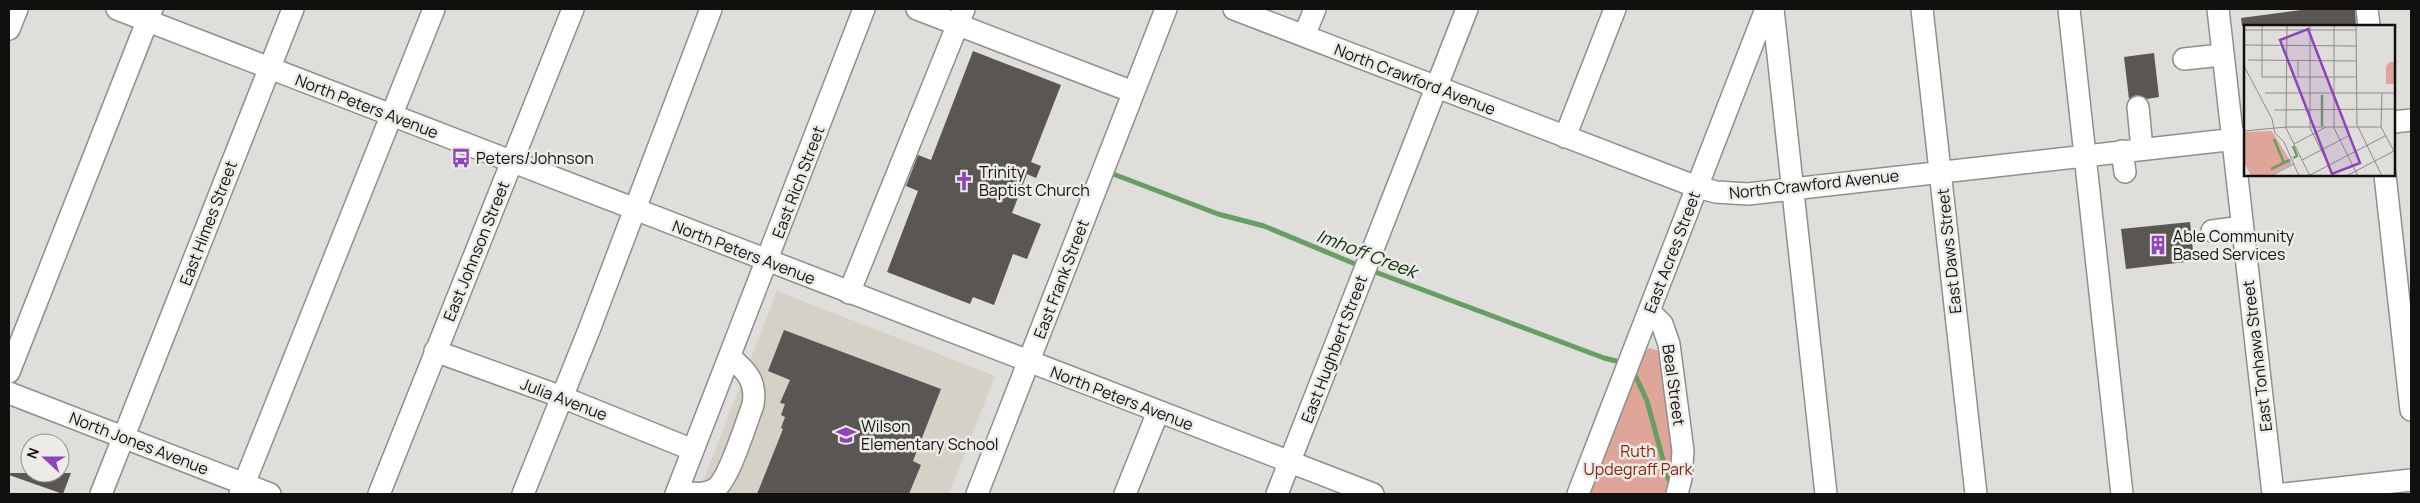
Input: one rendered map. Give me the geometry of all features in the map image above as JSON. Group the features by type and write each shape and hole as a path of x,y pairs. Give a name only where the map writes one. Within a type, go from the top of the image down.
{"street":[{"path":"9,29 17,9"},
{"name":"North Peters Avenue","path":"117,9 149,15 270,69 1373,494"},
{"name":"East Himes Street","path":"102,494 293,9"},
{"path":"242,489 434,9"},
{"name":"East Johnson Street","path":"378,494 573,9"},
{"path":"523,494 635,210 711,9"},
{"name":"East Rich Street","path":"676,493 864,9"},
{"path":"917,9 961,16 1133,92"},
{"name":"East Frank Street","path":"977,494 1166,9"},
{"name":"North Crawford Avenue","path":"1234,9 1697,187 1731,194 2085,156 2130,157 2238,139"},
{"path":"1304,36 1315,9"},
{"name":"East Hughbert Street","path":"1277,494 1467,9"},
{"path":"1565,136 1615,9"},
{"name":"East Acres Street","path":"1578,494 1766,9"},
{"path":"1773,9 1826,494"},
{"name":"East Daws Street","path":"1922,9 1976,494"},
{"path":"2069,9 2122,494"},
{"name":"East Tonhawa Street","path":"2218,9 2222,55 2238,139 2242,228 2273,494"},
{"path":"2367,9 2369,25"},
{"path":"9,372 149,15"},
{"path":"849,293 961,16"},
{"path":"2184,59 2222,55"},
{"path":"2130,157 2138,107"},
{"path":"2395,122 2411,120"},
{"path":"2385,176 2407,326 2411,410"},
{"path":"2212,231 2242,228"},
{"name":"Beal Street","path":"1649,312 1662,324 1669,344 1683,451 1677,494"},
{"name":"Julia Avenue","path":"435,351 562,397 693,450"},
{"path":"676,493 708,492 716,488 727,471 753,405 754,396 749,375 730,357"},
{"name":"North Jones Avenue","path":"9,392 124,438 242,489 270,494"},
{"path":"1126,494 1158,412"},
{"path":"2284,494 2410,485"}],"shaded area":[{"name":"Wilson Elementary School","path":"777,291 995,376 949,494 698,494"}],"green space":[{"name":"Ruth Updegraff Park","path":"1649,348 1659,351 1662,357 1674,476 1667,494 1590,494 1638,364 1643,354"}],"building":[{"path":"2309,9 2355,9 2356,25 2242,26 2241,18"},
{"name":"Trinity Baptist Church","path":"973,51 1061,85 1031,162 1041,166 1036,178 1027,174 1012,213 1041,224 1027,259 1013,254 994,305 973,297 970,304 887,272 918,191 906,186 918,155 931,160"},
{"path":"2154,53 2159,97 2147,99 2137,95 2129,99 2124,57"},
{"name":"Able Community Based Services","path":"2190,222 2194,261 2126,269 2121,229"},
{"path":"784,330 941,389 913,461 921,465 909,494 757,494 783,429 781,428 785,417 781,415 785,404 780,403 790,380 768,371"},
{"path":"9,473 20,473 20,479 9,475"},
{"path":"32,483 67,483 63,494"}],"waterway":[{"name":"Imhoff Creek","path":"1108,172 1218,214 1264,226 1360,266"},
{"name":"Imhoff Creek","path":"1370,270 1616,361"},
{"name":"Imhoff Creek","path":"1636,377 1647,401 1668,478 1673,487"}],"place":[{"name":"Peters/Johnson","path":"461,158"},
{"name":"Trinity Baptist Church","path":"964,181"},
{"name":"Able Community Based Services","path":"2158,245"},
{"name":"Wilson Elementary School","path":"846,435"}]}
